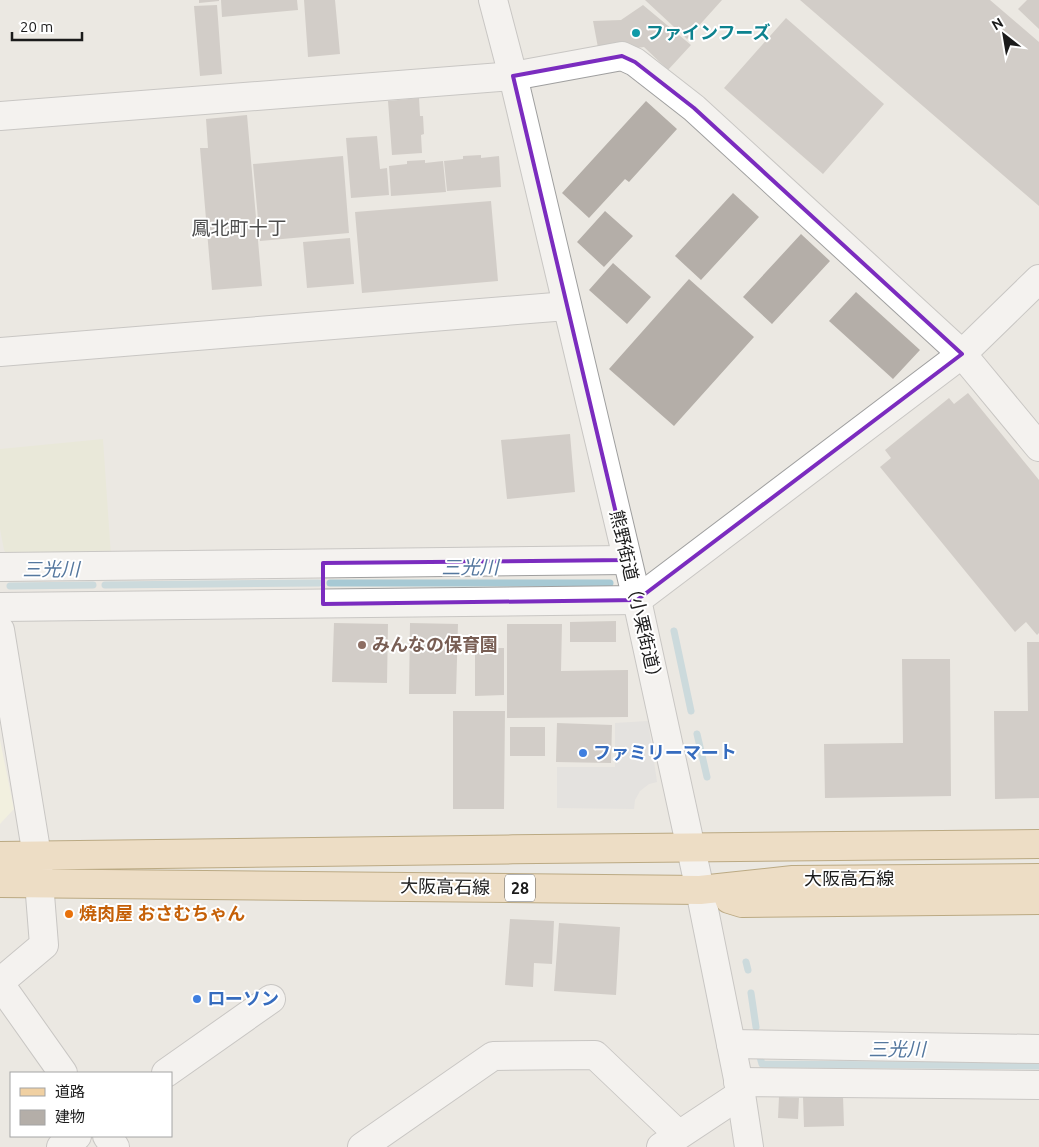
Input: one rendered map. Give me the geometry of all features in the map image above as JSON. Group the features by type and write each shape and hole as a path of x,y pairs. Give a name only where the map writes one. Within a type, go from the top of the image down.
{"main road":[{"path":"691,848 787,828 1039,826"},
{"name":"大阪高石線","path":"0,856 691,848 791,845 1039,844"},
{"name":"大阪高石線","path":"0,883 700,890 792,880 1039,878"},
{"path":"700,890 742,903 1039,900"}],"street":[{"path":"493,0 513,76"},
{"path":"0,116 513,76 622,56 636,62 694,108 962,354 1039,447"},
{"name":"熊野街道（小栗街道）","path":"513,76 637,600 700,890 740,1088"},
{"path":"0,567 637,600 962,354 1039,279"},
{"path":"0,352 567,306"},
{"path":"0,607 323,585 627,560"},
{"path":"0,630 37,856 44,945 0,983 62,1072"},
{"path":"167,1072 271,999"},
{"path":"731,1044 1039,1049"},
{"path":"362,1147 493,1056 594,1055 670,1141 740,1088 1039,1085"},
{"path":"740,1088 750,1147"},
{"path":"61,1147 76,1137"}],"highlighted area":[{"path":"622,56 635,62 694,108 962,354 637,600 323,604 323,563 627,560 513,76"}],"shaded area":[{"path":"103,439 111,556 9,557 4,550 0,529 0,449"},
{"path":"648,721 657,782 649,784 640,791 635,800 634,809 557,808 557,767 615,767 615,723"},
{"path":"0,740 14,809 0,824"}],"building":[{"path":"199,0 219,0 219,1 199,3"},
{"path":"221,0 297,0 298,10 222,17"},
{"path":"304,0 335,0 340,54 308,57"},
{"name":"ファインフーズ","path":"645,0 722,0 687,39"},
{"path":"800,0 990,0 1039,42 1039,206"},
{"path":"1027,0 1039,0 1039,29 1018,9"},
{"path":"217,5 222,74 200,76 194,6"},
{"name":"ファインフーズ","path":"643,5 691,45 668,70 644,47 599,53 593,21 621,20"},
{"path":"786,18 884,104 823,174 724,88"},
{"path":"419,98 424,134 421,135 422,153 392,155 388,101"},
{"path":"646,101 677,129 629,182 625,179 589,218 562,193"},
{"path":"247,115 262,286 212,290 200,148 208,148 206,119"},
{"path":"377,136 380,169 387,168 389,195 351,198 346,138"},
{"path":"481,155 481,158 499,156 501,187 447,191 444,161 463,159 463,156"},
{"path":"343,156 349,233 260,241 253,164"},
{"path":"425,160 425,163 443,161 446,192 391,196 389,166 407,164 407,161"},
{"path":"733,193 759,217 701,280 675,256"},
{"path":"491,201 498,281 362,293 355,212"},
{"path":"605,211 633,236 604,267 577,242"},
{"path":"801,234 830,261 772,324 743,297"},
{"path":"350,238 354,284 307,288 303,242"},
{"path":"613,263 651,297 627,324 589,290"},
{"path":"689,279 754,337 674,426 609,369"},
{"path":"856,292 920,350 893,379 829,321"},
{"path":"968,393 1039,480 1039,633 1037,635 1026,622 1015,632 880,467 891,458 885,450 949,398 954,404"},
{"path":"570,434 575,492 507,499 501,440"},
{"path":"616,621 616,642 570,642 570,622"},
{"path":"334,623 388,624 387,683 332,682"},
{"path":"410,623 458,624 456,694 409,694"},
{"path":"507,624 562,624 561,671 628,670 628,717 507,718"},
{"path":"1027,642 1039,642 1039,798 995,799 994,711 1028,711"},
{"path":"475,648 504,648 504,695 475,696"},
{"path":"902,659 950,659 951,796 825,798 824,744 903,743"},
{"path":"453,711 505,711 504,809 453,809"},
{"path":"557,723 612,725 611,763 556,762"},
{"path":"510,727 545,727 545,756 510,756"},
{"path":"510,919 554,921 552,964 534,963 533,987 505,985"},
{"path":"559,923 620,927 616,995 554,991"},
{"path":"843,1096 844,1126 804,1127 803,1097"},
{"path":"779,1097 799,1098 798,1119 778,1118"}],"waterway":[{"name":"三光川","path":"105,585 319,583"},
{"name":"三光川","path":"330,583 610,583"},
{"name":"三光川","path":"10,586 93,585"},
{"name":"三光川","path":"674,631 691,711"},
{"name":"三光川","path":"697,734 707,777"},
{"name":"三光川","path":"746,962 748,970"},
{"name":"三光川","path":"751,993 756,1027"},
{"name":"三光川","path":"760,1057 762,1064 1039,1066"}],"place":[{"name":"ファインフーズ","path":"636,33"},
{"name":"みんなの保育園","path":"362,645"},
{"name":"ファミリーマート","path":"583,753"},
{"name":"焼肉屋 おさむちゃん","path":"69,914"},
{"name":"ローソン","path":"197,999"}],"district":[{"name":"鳳北町十丁","path":"239,228"}]}
